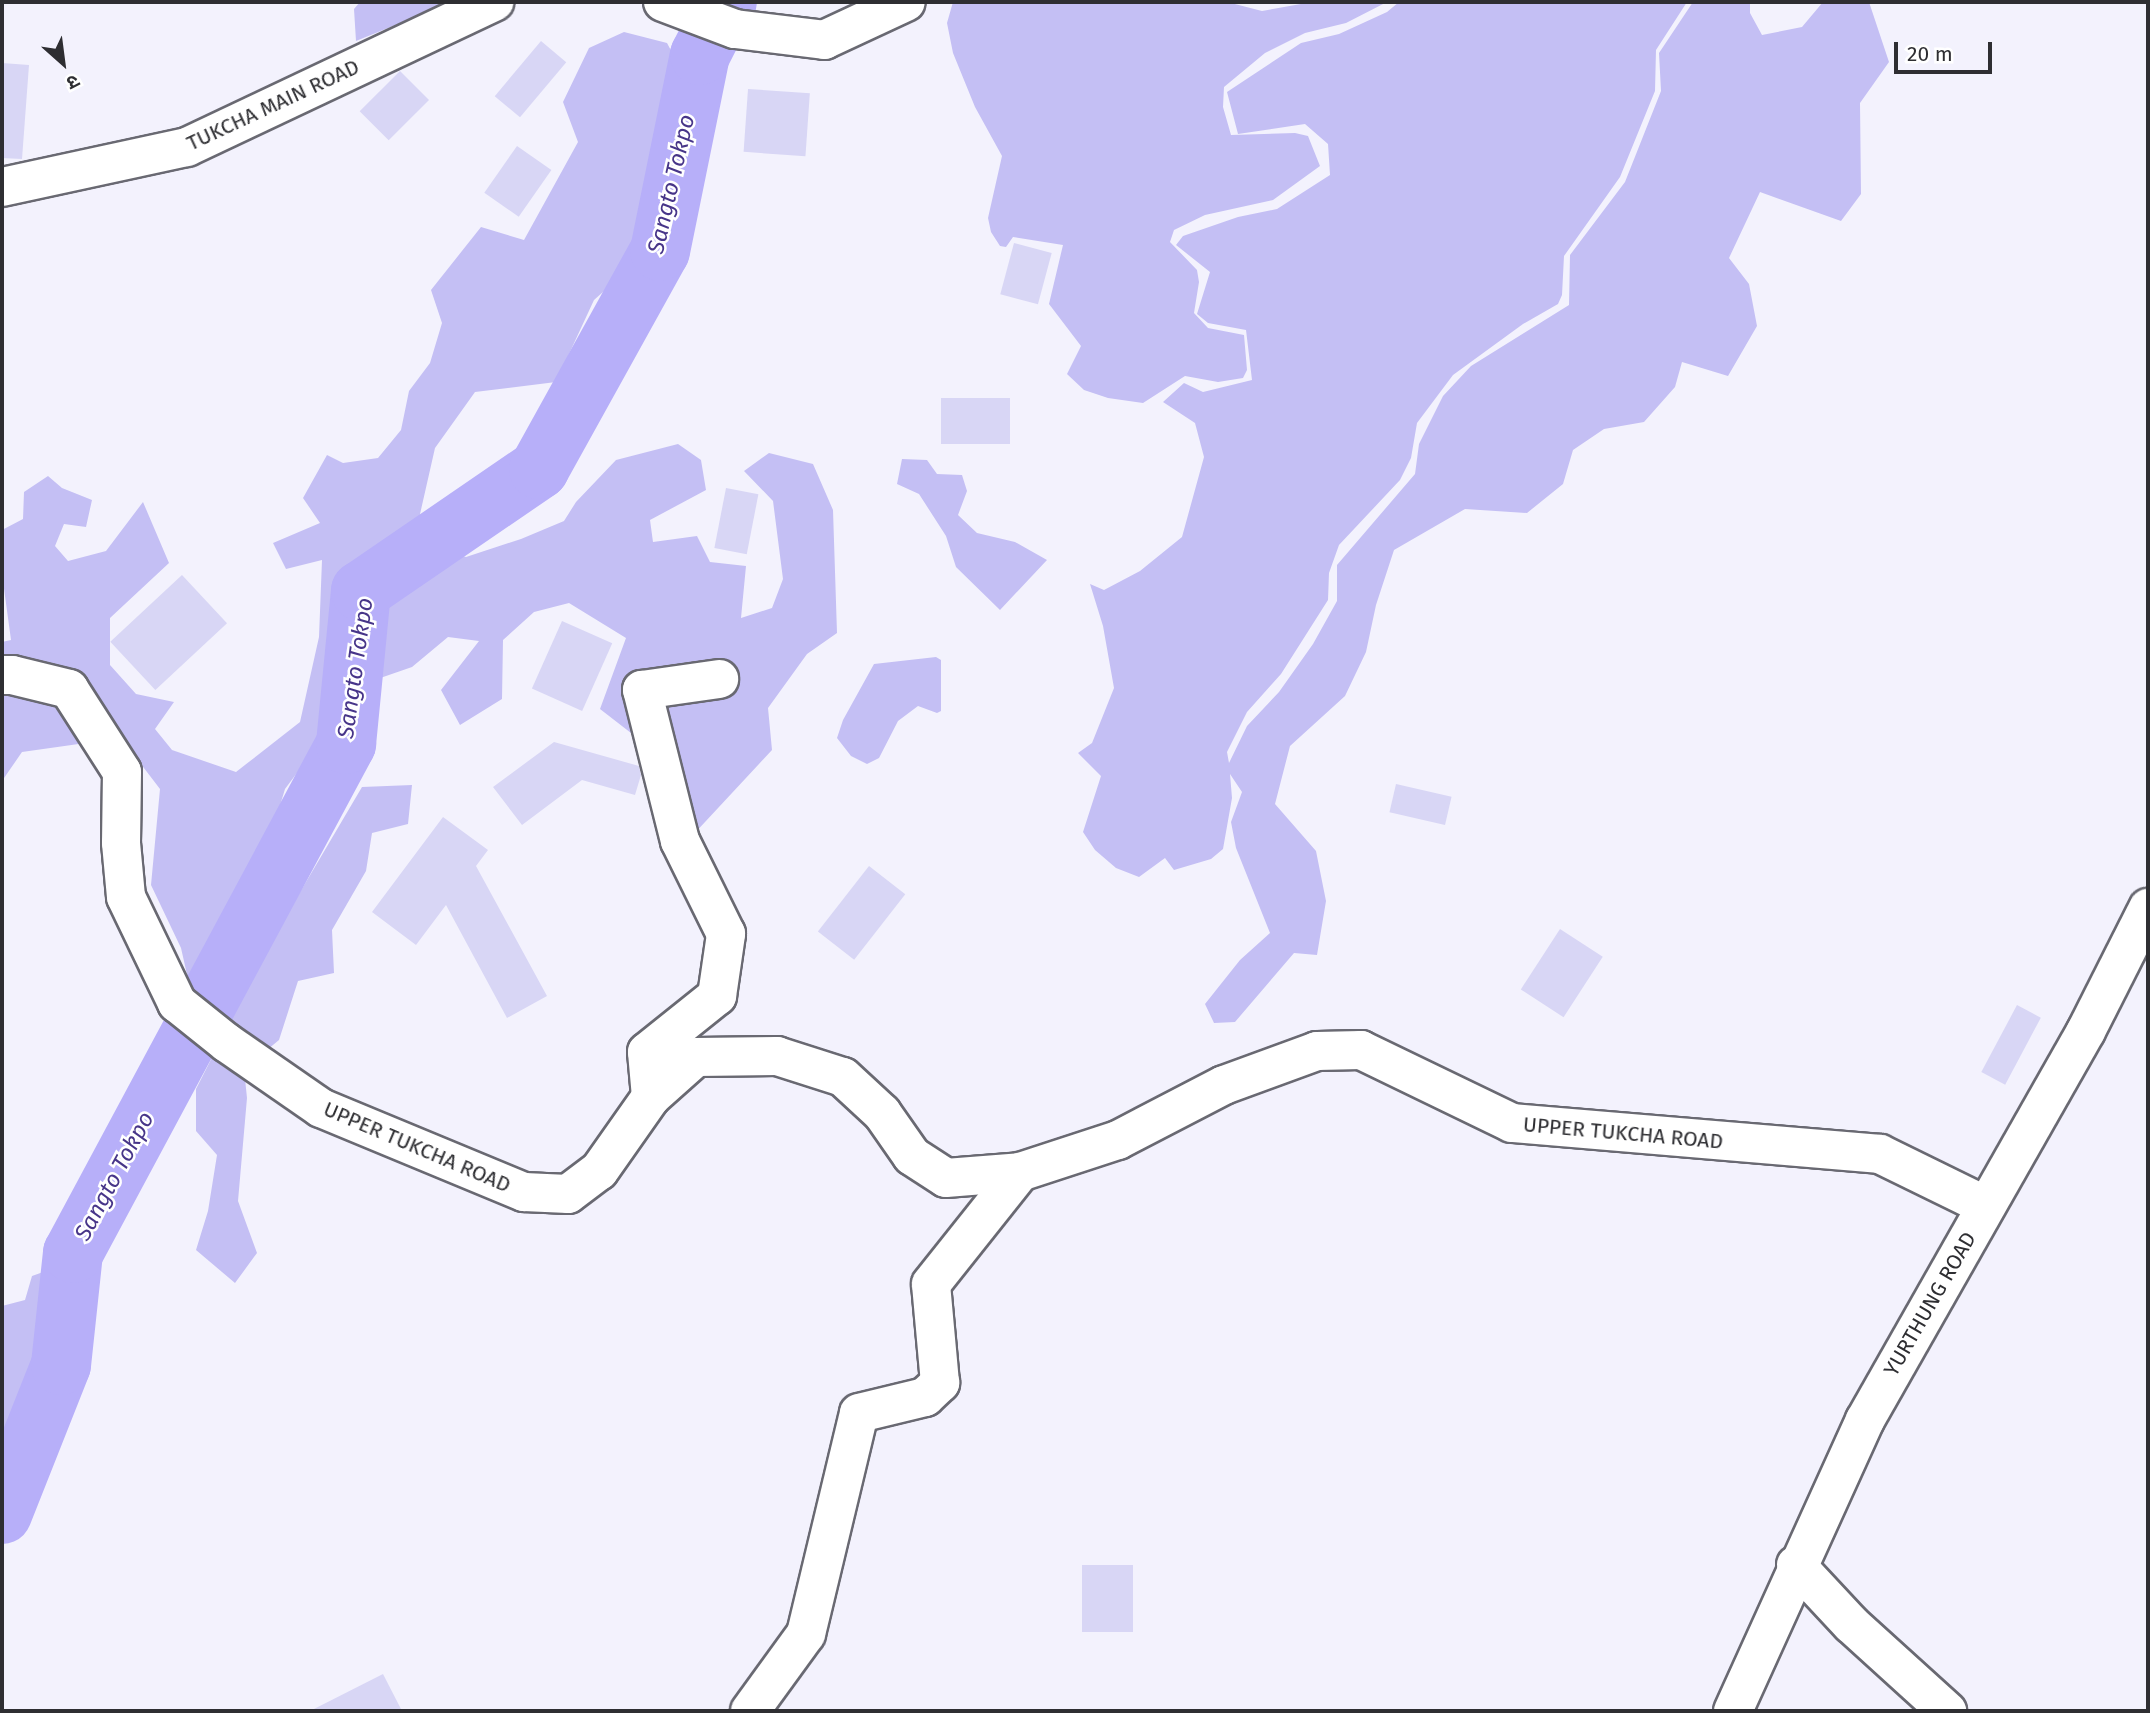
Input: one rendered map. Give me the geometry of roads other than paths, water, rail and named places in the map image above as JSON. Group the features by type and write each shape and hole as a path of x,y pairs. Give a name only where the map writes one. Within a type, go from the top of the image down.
{"street":[{"name":"TUKCHA MAIN ROAD","path":"2,187 187,148 494,2"},
{"path":"673,5 735,29 824,40 906,2"},
{"name":"UPPER TUKCHA ROAD","path":"2,676 69,689 122,772 121,843 126,897 177,1003 321,1108 524,1192 568,1194 599,1171 652,1097 696,1057 777,1056 842,1077 882,1114 912,1156 946,1178 1020,1172 1118,1140 1224,1084 1317,1051 1361,1050 1512,1123 1880,1154 1986,1206"},
{"path":"652,1097 648,1052 717,996 726,934 680,841 642,690 719,680"},
{"name":"YURTHUNG ROAD","path":"1733,1711 1796,1565 1865,1420 2085,1031 2148,908"},
{"path":"750,1711 806,1634 859,1413 925,1397 940,1383 931,1284 1020,1172"},
{"path":"1796,1565 1851,1624 1947,1711"}],"waterway":[{"name":"Sangto Tokpo","path":"2,1514 61,1365 73,1253 346,744 361,591 539,469 660,251 700,55 727,2"}]}
